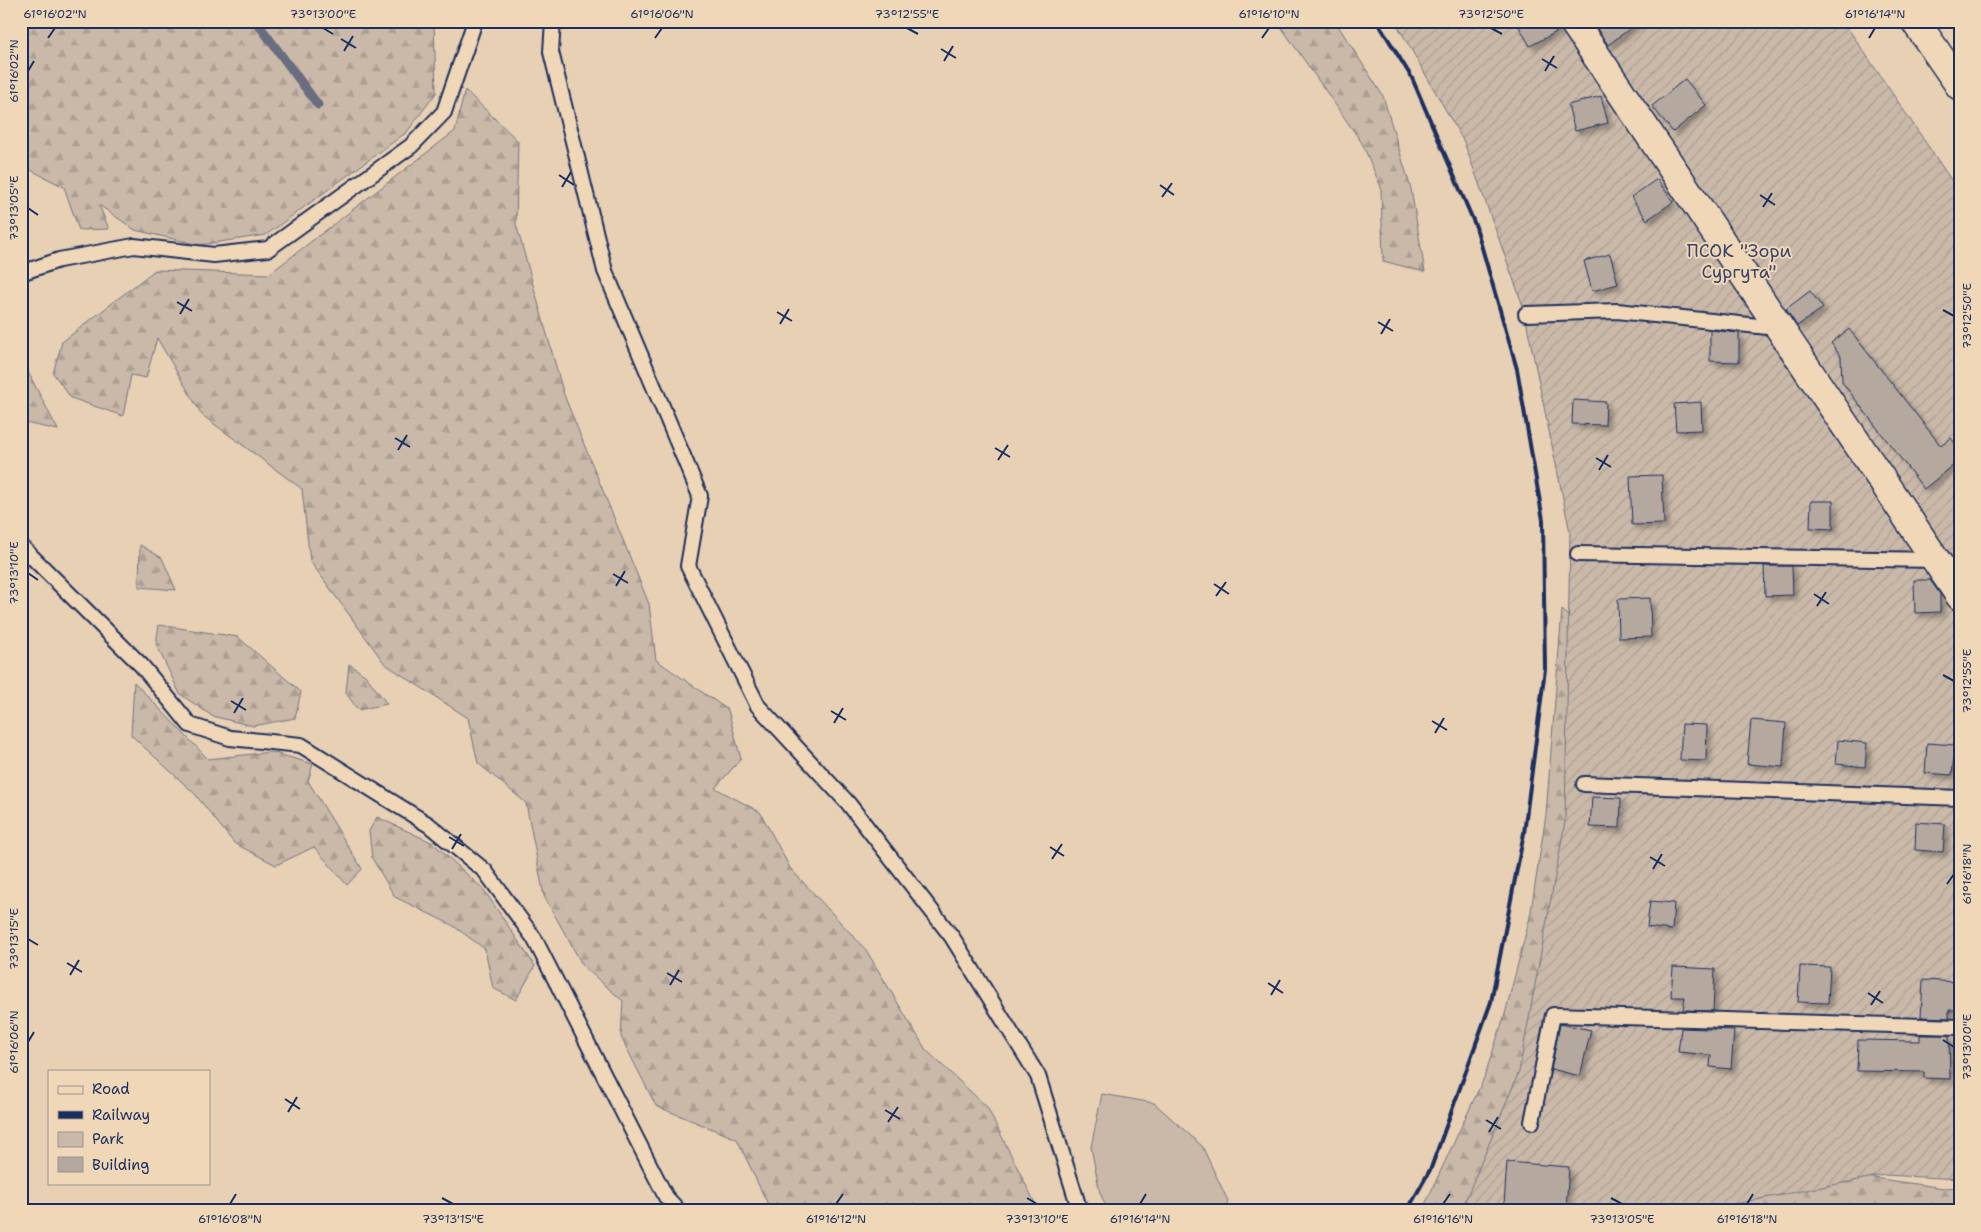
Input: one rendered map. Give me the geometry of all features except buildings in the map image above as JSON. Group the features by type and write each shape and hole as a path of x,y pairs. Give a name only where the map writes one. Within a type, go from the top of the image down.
{"street":[{"path":"1573,21 1777,328 1960,596"},
{"path":"1915,21 1960,86"}],"lane":[{"path":"21,274 59,260 134,246 214,255 268,249 411,146 444,112 476,21"},
{"path":"553,21 551,52 605,271 700,496 688,566 758,706 848,803 952,937 1038,1076 1080,1211"},
{"path":"1526,314 1617,311 1777,328"},
{"path":"21,546 142,666 190,725 230,738 302,745 429,825 485,871 534,938 666,1197 679,1211"},
{"path":"1578,554 1936,560"},
{"path":"1584,784 1960,798"},
{"path":"1532,1122 1553,1015 1960,1027"}],"green space":[{"path":"21,21 434,21 436,93 407,132 266,235 199,245 135,230 99,205 109,229 79,230 64,187 21,165"},
{"path":"1277,21 1335,21 1383,96 1411,189 1425,272 1383,261 1381,187 1362,143"},
{"name":"ПСОК \"Зори Сургута\"","path":"1395,21 1843,21 1960,193 1960,1179 1884,1175 1698,1211 1461,1211 1519,1072 1565,822 1570,532 1523,306 1464,142"},
{"path":"465,90 518,141 516,224 564,395 649,604 656,660 728,710 741,759 715,788 760,812 790,868 866,950 926,1050 987,1107 1039,1211 771,1211 737,1139 656,1106 621,1037 623,1001 583,966 544,896 526,803 478,763 468,718 385,664 310,561 302,489 202,415 157,338 146,378 131,375 123,416 71,398 53,373 62,342 155,270 269,274 455,131"},
{"path":"21,343 23,343 29,374 58,430 21,422"},
{"path":"140,545 162,558 176,590 139,587"},
{"path":"1562,610 1574,620 1570,797 1542,1002 1509,1124 1466,1211 1422,1211 1484,1078 1505,1014 1530,917 1546,815"},
{"path":"159,625 238,637 301,692 295,718 253,726 212,716 180,694 156,644"},
{"path":"349,664 366,676 387,704 358,710 346,693"},
{"path":"134,682 208,759 271,752 313,764 308,781 362,869 347,885 314,847 276,865 234,843 194,793 131,735"},
{"path":"377,817 433,843 484,890 535,966 516,1000 493,988 485,949 452,925 395,897 372,858 369,831"},
{"path":"1102,1094 1154,1103 1202,1146 1228,1201 1225,1211 1108,1211 1100,1193 1091,1147"},
{"path":"1866,1177 1944,1188 1960,1187 1960,1211 1688,1211"}],"waterway":[{"path":"256,21 318,105"}],"railway":[{"path":"1377,21 1412,78 1476,227 1517,369 1543,520 1545,669 1524,833 1491,1002 1431,1168 1407,1211"}]}
